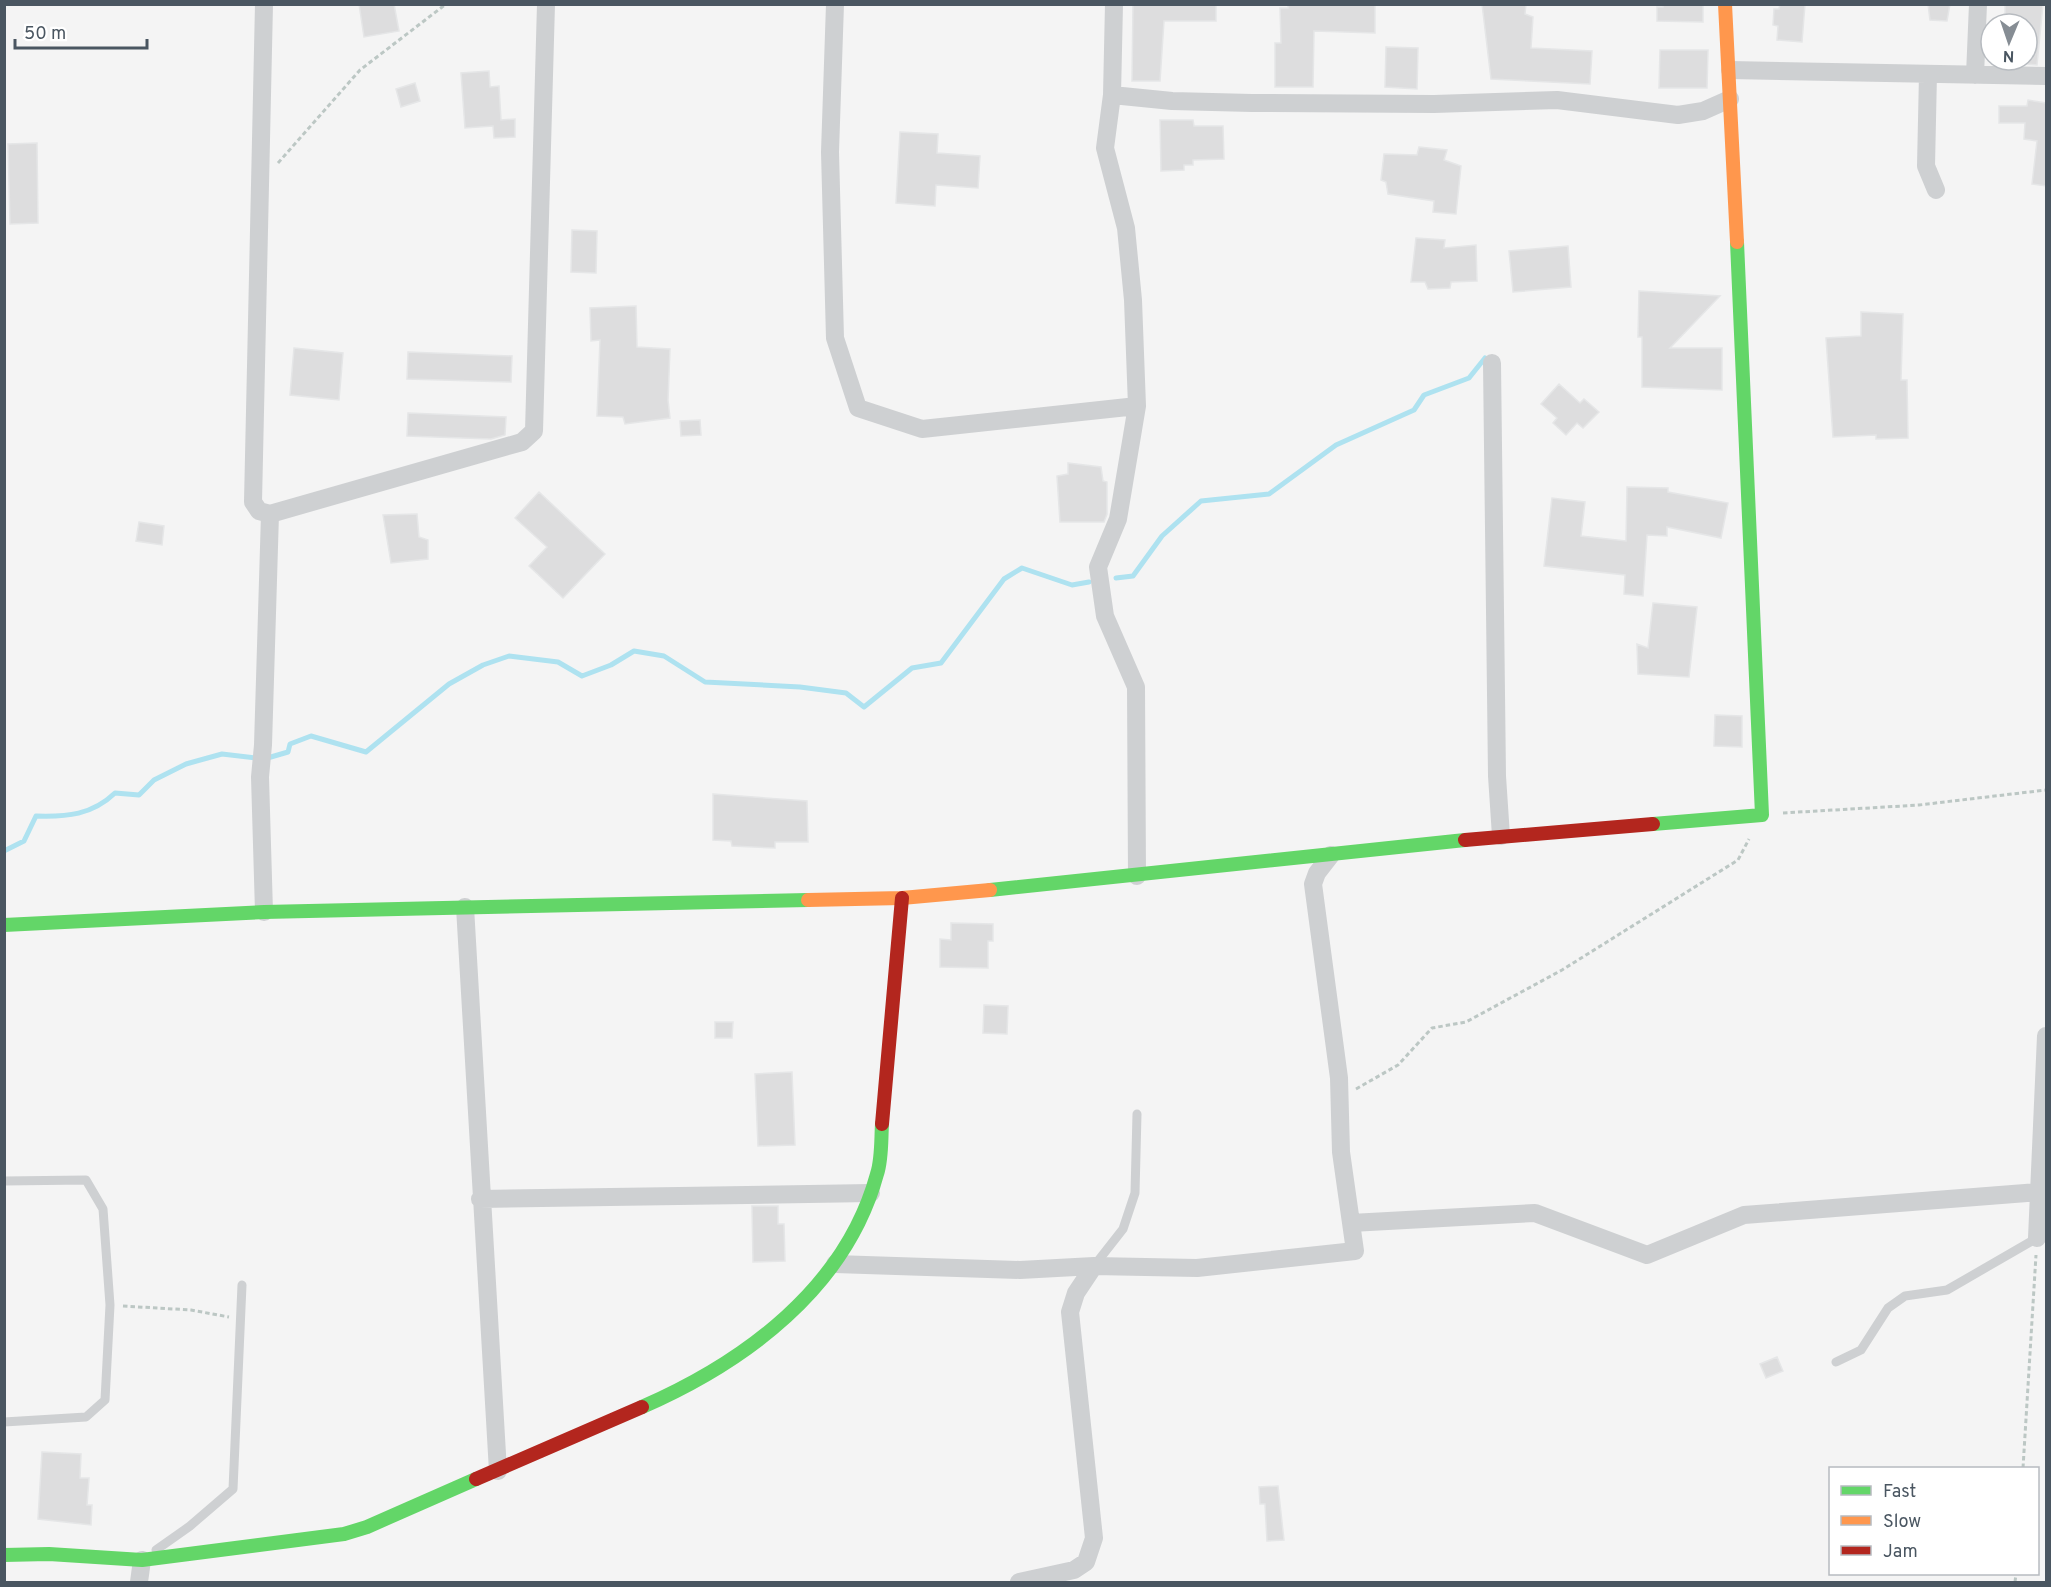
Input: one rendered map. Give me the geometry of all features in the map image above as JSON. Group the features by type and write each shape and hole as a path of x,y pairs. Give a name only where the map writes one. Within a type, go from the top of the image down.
{"street":[{"path":"264,4 253,502 259,511 270,514 522,442 534,431 546,4"},
{"path":"835,4 830,152 835,338 858,408 922,429 1137,406"},
{"path":"1114,4 1112,95 1105,148 1126,228 1133,300 1137,406 1118,519 1098,567 1106,616 1137,687 1137,876"},
{"path":"4,926 264,912 902,898 1137,876 1501,836 1762,815 1730,70 1725,4"},
{"path":"1975,75 1978,4"},
{"path":"1730,70 2046,76"},
{"path":"1928,74 1926,166 1936,190"},
{"path":"1112,95 1172,101 1252,103 1434,104 1557,100 1678,115 1703,111 1730,99"},
{"path":"1492,363 1497,776 1501,836"},
{"path":"264,912 260,777 270,514"},
{"path":"836,1264 1020,1270 1094,1266 1197,1268 1355,1251 1341,1152 1339,1100 1313,884 1317,873 1331,855"},
{"path":"4,1555 49,1554 142,1560 344,1534 367,1527 498,1471 707,1376 761,1340 801,1304 836,1264 866,1210 878,1173 902,898"},
{"path":"465,907 480,1199 498,1471"},
{"path":"2037,1238 2046,1036"},
{"path":"1352,1223 1534,1213 1647,1255 1744,1215 2039,1192"},
{"path":"480,1199 871,1193"},
{"path":"1019,1582 1074,1570 1086,1562 1094,1538 1070,1312 1076,1293 1094,1266"},
{"path":"139,1582 142,1560"}],"lane":[{"path":"1094,1266 1123,1229 1135,1193 1137,1114"},
{"path":"4,1181 86,1180 103,1209 110,1305 105,1400 86,1417 4,1422"},
{"path":"1836,1362 1861,1350 1888,1308 1905,1296 1947,1290 2037,1238"},
{"path":"142,1560 190,1526 233,1489 242,1285"}],"path":[{"path":"260,185 360,69 446,4"},
{"path":"1339,1100 1398,1065 1432,1028 1466,1022 1562,970 1738,860 1762,815 1919,805 2046,790"},
{"path":"2023,1467 2037,1238"},
{"path":"110,1305 191,1310 240,1319"}],"building":[{"path":"359,4 394,4 399,31 364,37"},
{"path":"1133,4 1216,4 1216,21 1164,21 1160,81 1132,81"},
{"path":"1288,4 1375,4 1375,33 1314,31 1313,87 1275,87 1275,43 1281,43 1280,8 1288,8"},
{"path":"1482,4 1526,4 1525,14 1533,17 1531,48 1592,51 1590,84 1491,79"},
{"path":"1663,4 1703,4 1703,22 1657,21 1657,7 1663,7"},
{"path":"1780,4 1805,4 1802,42 1777,40 1778,26 1773,25 1774,9 1779,9"},
{"path":"1928,4 1950,4 1947,21 1930,20"},
{"path":"2005,4 2043,4 2039,45 2039,12 2005,12"},
{"path":"1386,47 1418,48 1417,89 1385,87"},
{"path":"1660,50 1708,50 1707,88 1659,88"},
{"path":"489,71 490,87 499,86 501,120 515,119 515,137 494,138 493,126 465,128 461,73"},
{"path":"415,83 420,101 401,107 396,89"},
{"path":"2028,100 2046,103 2046,186 2032,184 2037,141 2024,139 2025,123 1999,123 1999,106 2027,106"},
{"path":"1160,120 1193,120 1194,126 1223,126 1224,159 1193,160 1193,165 1184,165 1184,170 1161,171"},
{"path":"900,132 938,134 937,153 980,156 978,188 936,185 935,206 896,203"},
{"path":"37,143 38,223 10,224 8,144"},
{"path":"1419,147 1447,150 1444,160 1461,166 1456,214 1433,212 1434,201 1388,194 1386,182 1381,180 1384,154 1417,155"},
{"path":"572,230 597,231 596,273 571,272"},
{"path":"1416,238 1445,240 1444,248 1476,245 1477,281 1451,282 1450,288 1428,289 1425,282 1411,282"},
{"path":"1568,246 1571,287 1513,292 1509,251"},
{"path":"1639,291 1720,296 1670,348 1722,348 1722,390 1642,387 1642,337 1638,337"},
{"path":"636,306 637,347 670,349 668,400 670,418 625,424 623,417 597,416 600,340 591,341 590,308"},
{"path":"1861,312 1903,314 1901,380 1907,380 1908,438 1876,439 1876,435 1833,437 1826,338 1861,336"},
{"path":"294,348 343,353 339,400 290,395"},
{"path":"408,352 512,356 511,382 407,379"},
{"path":"1559,384 1580,403 1584,399 1599,412 1583,428 1577,423 1566,435 1553,423 1557,418 1541,404"},
{"path":"408,413 506,417 505,435 491,439 407,436"},
{"path":"700,420 701,435 681,436 680,421"},
{"path":"1068,463 1101,467 1103,481 1107,482 1107,514 1104,522 1060,522 1057,476 1068,474"},
{"path":"1627,487 1668,488 1668,492 1728,503 1721,538 1667,527 1667,536 1647,535 1643,596 1624,594 1625,575 1544,566 1552,498 1585,502 1581,536 1626,541"},
{"path":"539,492 605,554 563,598 529,566 547,547 515,518"},
{"path":"417,514 419,537 428,540 428,559 391,563 383,515"},
{"path":"139,522 164,526 162,545 136,541"},
{"path":"1653,603 1697,607 1689,677 1638,674 1637,644 1648,648"},
{"path":"1715,715 1742,716 1742,747 1714,746"},
{"path":"713,794 807,801 808,842 775,842 775,848 732,846 731,841 713,840"},
{"path":"951,923 993,924 993,941 988,941 988,968 940,967 940,939 951,940"},
{"path":"984,1005 1008,1006 1007,1034 983,1033"},
{"path":"715,1022 733,1022 732,1038 715,1038"},
{"path":"792,1072 795,1145 758,1146 755,1074"},
{"path":"752,1206 778,1206 778,1224 784,1224 785,1261 753,1262"},
{"path":"1777,1357 1783,1371 1766,1378 1760,1364"},
{"path":"42,1452 81,1454 80,1478 89,1478 87,1505 92,1505 91,1525 38,1519"},
{"path":"1278,1486 1284,1540 1267,1541 1265,1504 1260,1504 1259,1487"}],"waterway":[{"path":"1116,578 1133,576 1162,536 1201,501 1269,494 1336,445 1414,410 1424,395 1469,378 1485,358"},
{"path":"4,851 24,841 36,816 78,813 97,806 115,793 139,795 154,780 186,764 222,754 264,759 288,752 290,744 311,736 366,752 449,684 483,665 509,656 558,662 582,676 611,665 634,651 664,656 705,682 800,687 846,693 864,707 912,668 941,663 1004,579 1022,568 1072,585 1089,582"}],"traffic: fast":[{"path":"1653,824 1762,815 1737,242"},
{"path":"990,890 1465,840"},
{"path":"4,925 264,912 808,900"},
{"path":"642,1407 718,1368 753,1344 816,1286 842,1252 862,1215 879,1168 882,1124"},
{"path":"4,1555 49,1554 142,1560 344,1534 367,1527 476,1479"}],"traffic: slow":[{"path":"1725,4 1737,242"},
{"path":"808,900 902,898 990,890"}],"traffic: jam":[{"path":"1465,840 1653,824"},
{"path":"882,1124 902,898"},
{"path":"476,1479 642,1407"}]}
